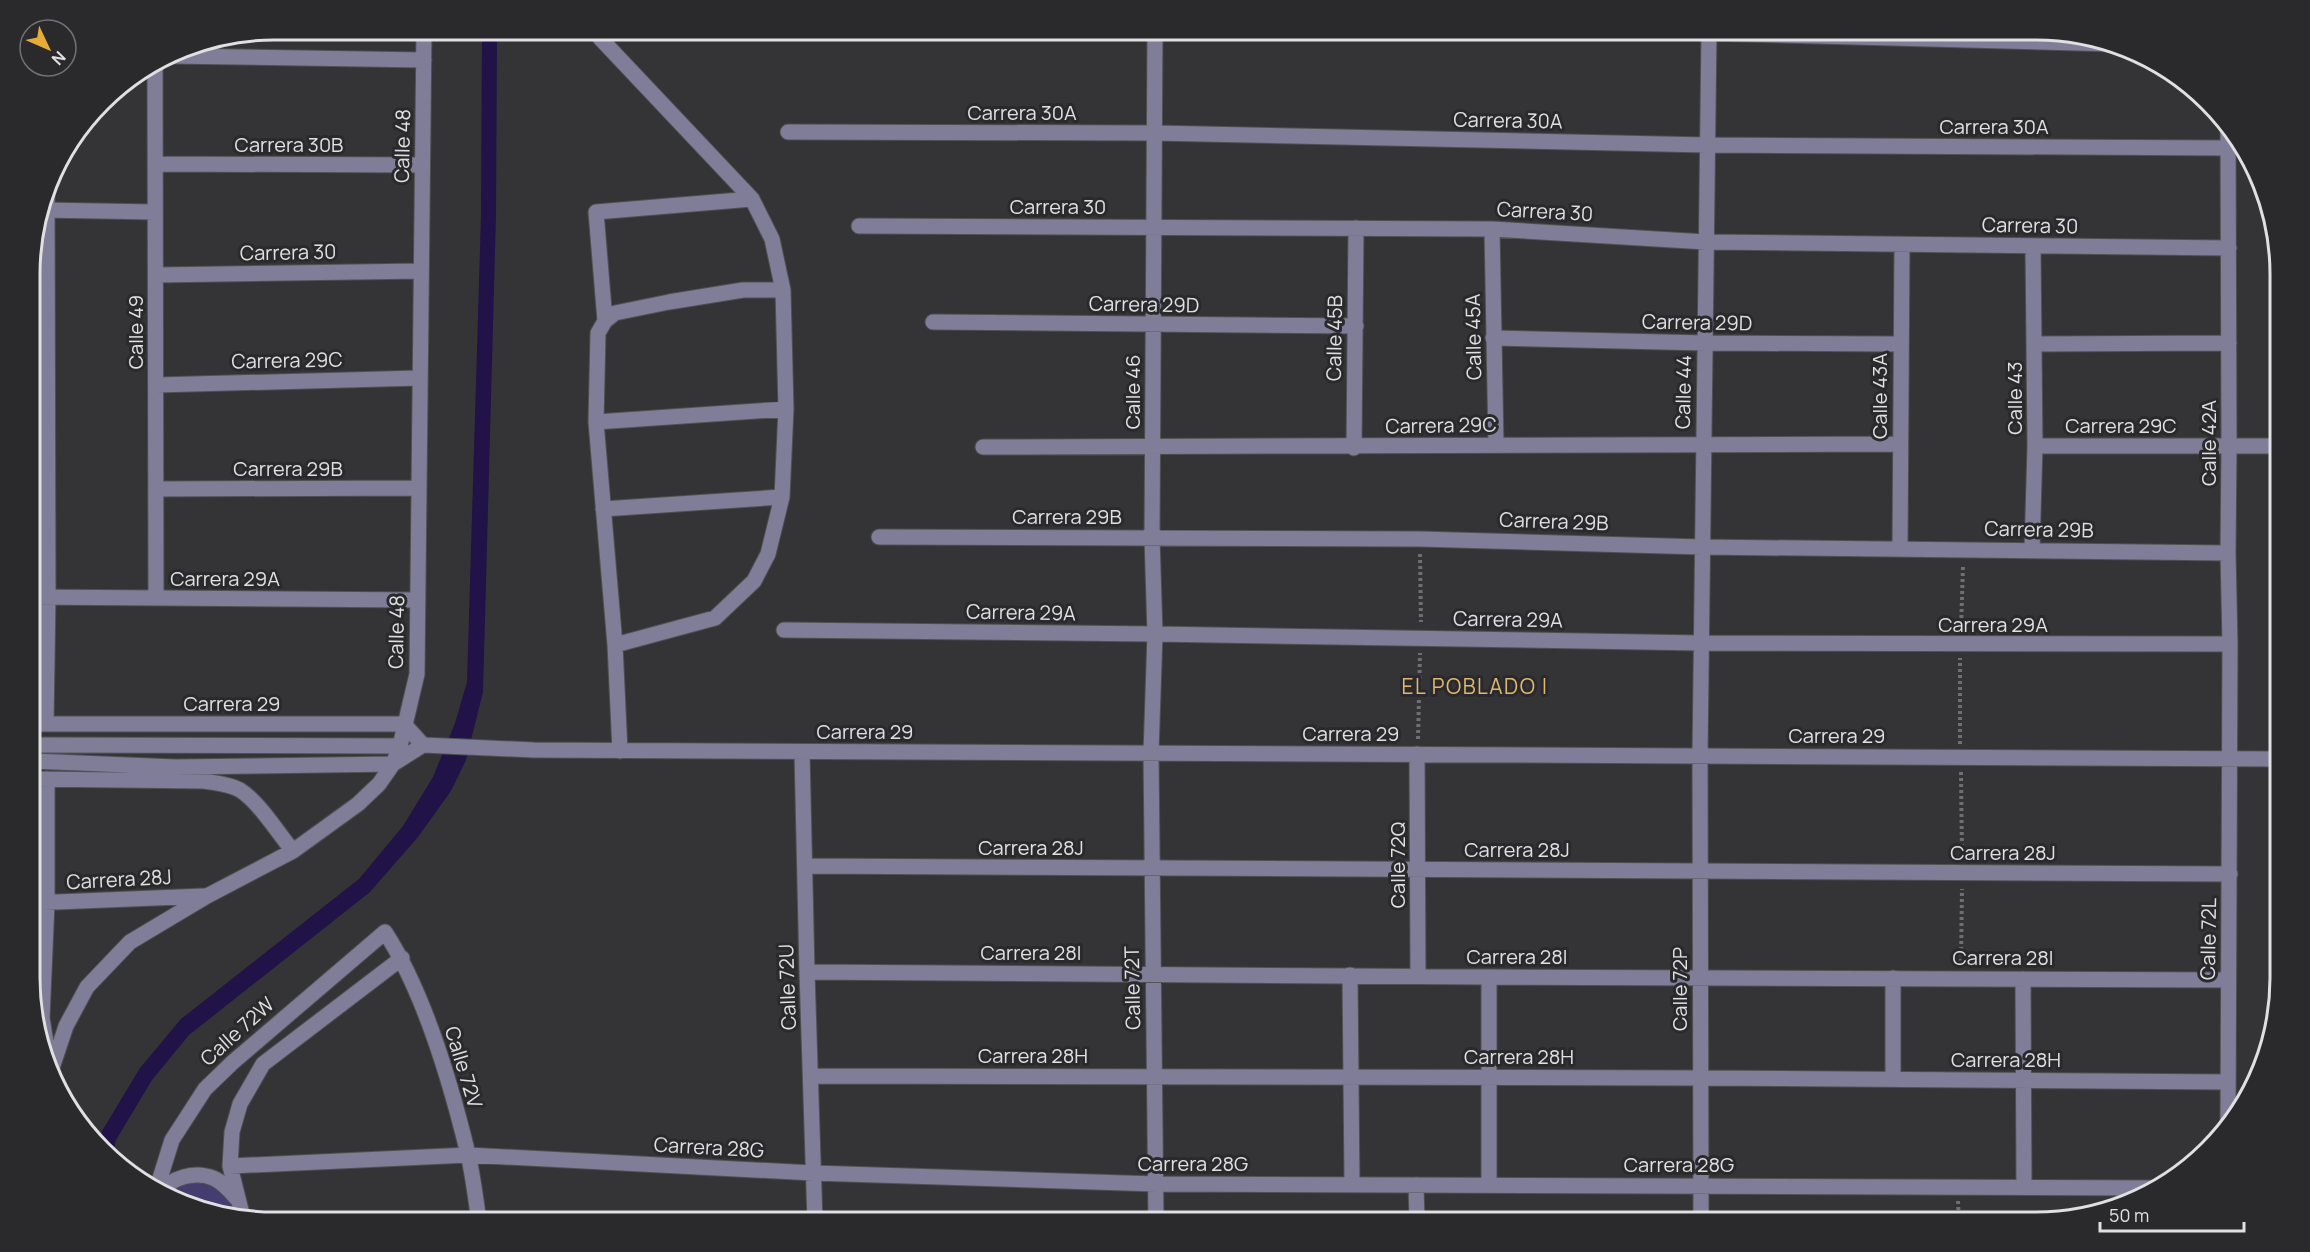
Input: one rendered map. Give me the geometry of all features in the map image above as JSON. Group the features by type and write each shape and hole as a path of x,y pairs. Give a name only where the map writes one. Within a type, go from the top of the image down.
{"street":[{"name":"Calle 48","path":"55,1059 66,1026 87,987 130,942 207,896 293,850 358,804 379,784 393,764 400,746 417,675 424,40"},
{"path":"602,40 752,199 772,239 783,291 786,409 782,497 768,554 754,581 715,618 615,645"},
{"name":"Calle 46","path":"1151,753 1155,634 1152,537 1155,40"},
{"name":"Calle 44","path":"1700,755 1709,40"},
{"path":"190,56 424,60"},
{"name":"Calle 49","path":"155,74 156,598"},
{"name":"Carrera 30A","path":"788,132 1155,133 1707,145 2228,148"},
{"name":"Calle 42A","path":"2228,142 2230,758"},
{"name":"Carrera 30B","path":"155,164 422,165"},
{"path":"605,321 596,212 752,199"},
{"path":"49,211 155,213"},
{"name":"Carrera 30","path":"859,226 1492,229 1706,242 2229,248"},
{"path":"40,710 48,597 45,228"},
{"name":"Calle 45B","path":"1354,448 1356,228"},
{"name":"Calle 45A","path":"1492,229 1496,445"},
{"name":"Calle 43A","path":"1900,548 1902,245"},
{"name":"Calle 43","path":"2032,550 2035,446 2033,247"},
{"name":"Carrera 30","path":"156,274 421,271"},
{"path":"620,751 615,645 596,422 598,333 605,321 615,314 669,302 743,290 783,291"},
{"name":"Carrera 29D","path":"933,322 1356,327"},
{"name":"Carrera 29D","path":"1493,338 1705,343 1900,344"},
{"path":"2035,344 2229,343"},
{"name":"Carrera 29C","path":"156,385 420,378"},
{"path":"596,422 786,409"},
{"name":"Carrera 29C","path":"983,447 1354,448 1496,445 1900,444"},
{"name":"Carrera 29C","path":"2035,446 2270,446"},
{"name":"Carrera 29B","path":"156,489 419,488"},
{"path":"603,509 782,497"},
{"name":"Carrera 29B","path":"879,537 1420,538 1702,547 2228,553"},
{"name":"Carrera 29A","path":"40,597 418,600"},
{"name":"Carrera 29A","path":"784,630 1701,644 2230,644"},
{"name":"Carrera 29","path":"40,724 405,724"},
{"path":"40,761 175,767 393,764 430,746 405,724"},
{"path":"40,745 400,746"},
{"name":"Carrera 29","path":"430,746 620,751 2270,759"},
{"name":"Calle 72U","path":"802,752 815,1212"},
{"name":"Calle 72T","path":"1151,753 1156,1212"},
{"name":"Calle 72Q","path":"1417,754 1418,975"},
{"name":"Calle 72P","path":"1700,755 1701,1212"},
{"name":"Calle 72L","path":"2228,1110 2230,758"},
{"path":"42,998 40,779 204,781 223,784 239,789 250,799 293,850"},
{"name":"Carrera 28J","path":"805,866 2230,874"},
{"name":"Carrera 28J","path":"40,903 207,896"},
{"name":"Calle 72V","path":"386,932 402,958 436,1043 468,1155 477,1212"},
{"name":"Calle 72W","path":"159,1181 172,1140 205,1089 233,1062 386,932"},
{"path":"241,1209 230,1166 232,1132 240,1104 263,1064 402,958"},
{"name":"Carrera 28I","path":"807,972 1418,975 1489,978 2228,980"},
{"path":"1350,975 1352,1184"},
{"path":"1489,978 1489,1185"},
{"path":"1893,978 1893,1079"},
{"path":"2023,979 2024,1186"},
{"name":"Carrera 28H","path":"811,1076 1701,1077 2228,1082"},
{"name":"Carrera 28G","path":"230,1166 468,1155 813,1173 1156,1184 2138,1188"},
{"path":"168,1185 179,1178 196,1174 213,1178 228,1188 240,1202"},
{"path":"1416,1185 1417,1212"}],"shaded area":[{"path":"482,40 497,40 496,216 483,692 466,760 451,791 418,837 370,892 189,1035 152,1080 116,1140 114,1148 101,1134 102,1131 140,1068 181,1019 359,879 403,826 433,777 455,723 467,682 481,215"},
{"path":"213,1178 235,1208 214,1204 170,1187"}],"district":[{"name":"EL POBLADO I","path":"1475,686"}]}
